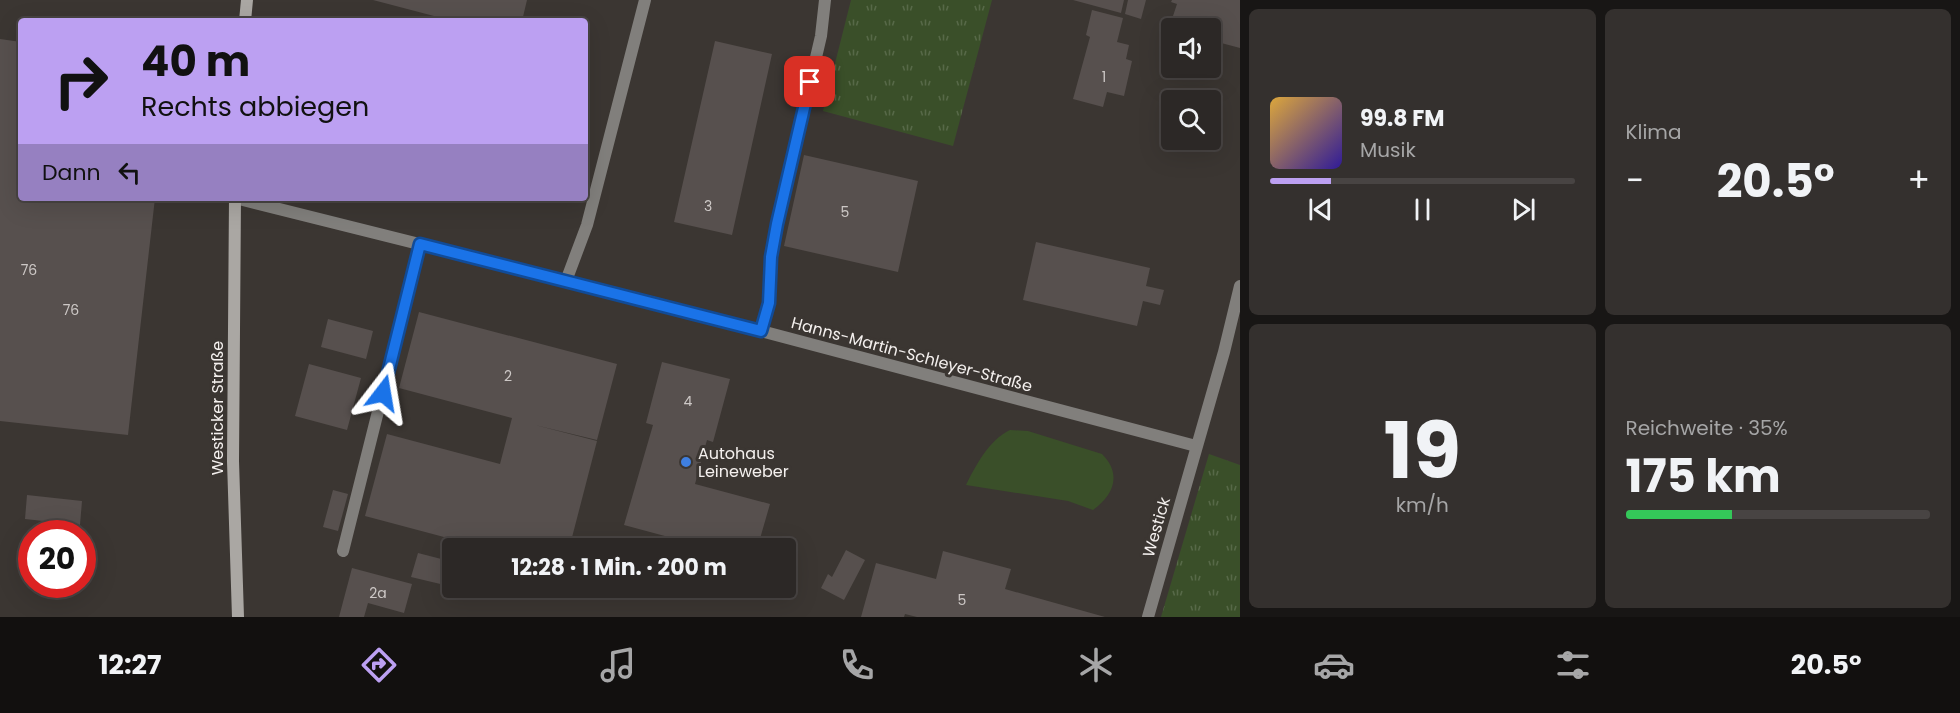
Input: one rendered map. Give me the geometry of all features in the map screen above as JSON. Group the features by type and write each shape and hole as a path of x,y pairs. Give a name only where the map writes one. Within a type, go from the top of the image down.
{"main road":[{"path":"245,18 247,0"},
{"name":"Westicker Straße","path":"235,201 233,461 238,617"}],"street":[{"path":"566,281 587,225 645,0"},
{"path":"761,331 769,303 771,257 777,224 821,36 825,0"},
{"name":"Hanns-Martin-Schleyer-Straße","path":"247,201 761,331 1196,446"},
{"path":"343,551 420,244"},
{"name":"Westick","path":"1148,617 1224,352 1240,286"}],"green space":[{"path":"851,0 992,0 953,146 823,111"},
{"path":"1010,430 1028,431 1102,454 1112,469 1113,477 1113,484 1106,498 1093,510 1068,501 966,485 989,447 1002,434"},
{"path":"1209,454 1240,465 1240,617 1161,617"}],"building":[{"path":"373,0 527,0 523,18 442,18"},
{"path":"1073,0 1124,0 1121,13"},
{"path":"1128,0 1146,0 1141,19 1125,14"},
{"path":"1172,0 1240,0 1240,48 1221,43 1221,18 1172,18 1177,4 1171,2"},
{"path":"1092,10 1123,18 1117,42 1129,45 1126,59 1132,61 1124,96 1107,92 1103,107 1073,99 1090,37 1086,35"},
{"path":"0,39 18,42 18,201 155,201 128,435 0,421"},
{"path":"715,41 772,54 732,235 674,222"},
{"path":"804,155 918,181 898,272 784,246"},
{"path":"1036,242 1150,268 1146,286 1164,290 1160,305 1143,301 1137,326 1023,300"},
{"path":"419,312 617,364 597,440 535,425 597,441 572,538 448,538 365,516 387,434 500,464 512,418 399,388"},
{"path":"328,319 373,331 366,359 321,347"},
{"path":"662,362 730,379 713,442 707,440 695,484 770,504 760,538 672,538 624,525 653,425 646,423"},
{"path":"309,364 361,378 347,430 295,416"},
{"path":"333,490 348,494 338,531 323,527"},
{"path":"27,495 82,501 80,520 25,519"},
{"path":"846,550 865,560 844,600 821,588 828,574 832,577"},
{"path":"943,551 1011,569 1005,589 1105,617 917,617 905,614 904,617 861,617 876,563 936,579"},
{"path":"418,553 442,559 442,584 411,577"},
{"path":"352,568 412,584 404,613 368,603 364,617 339,617"}],"place":[{"name":"Autohaus Leineweber","path":"686,462"}],"route":[{"path":"383,393 420,244 761,331 769,303 771,257 777,224 810,82"}]}
